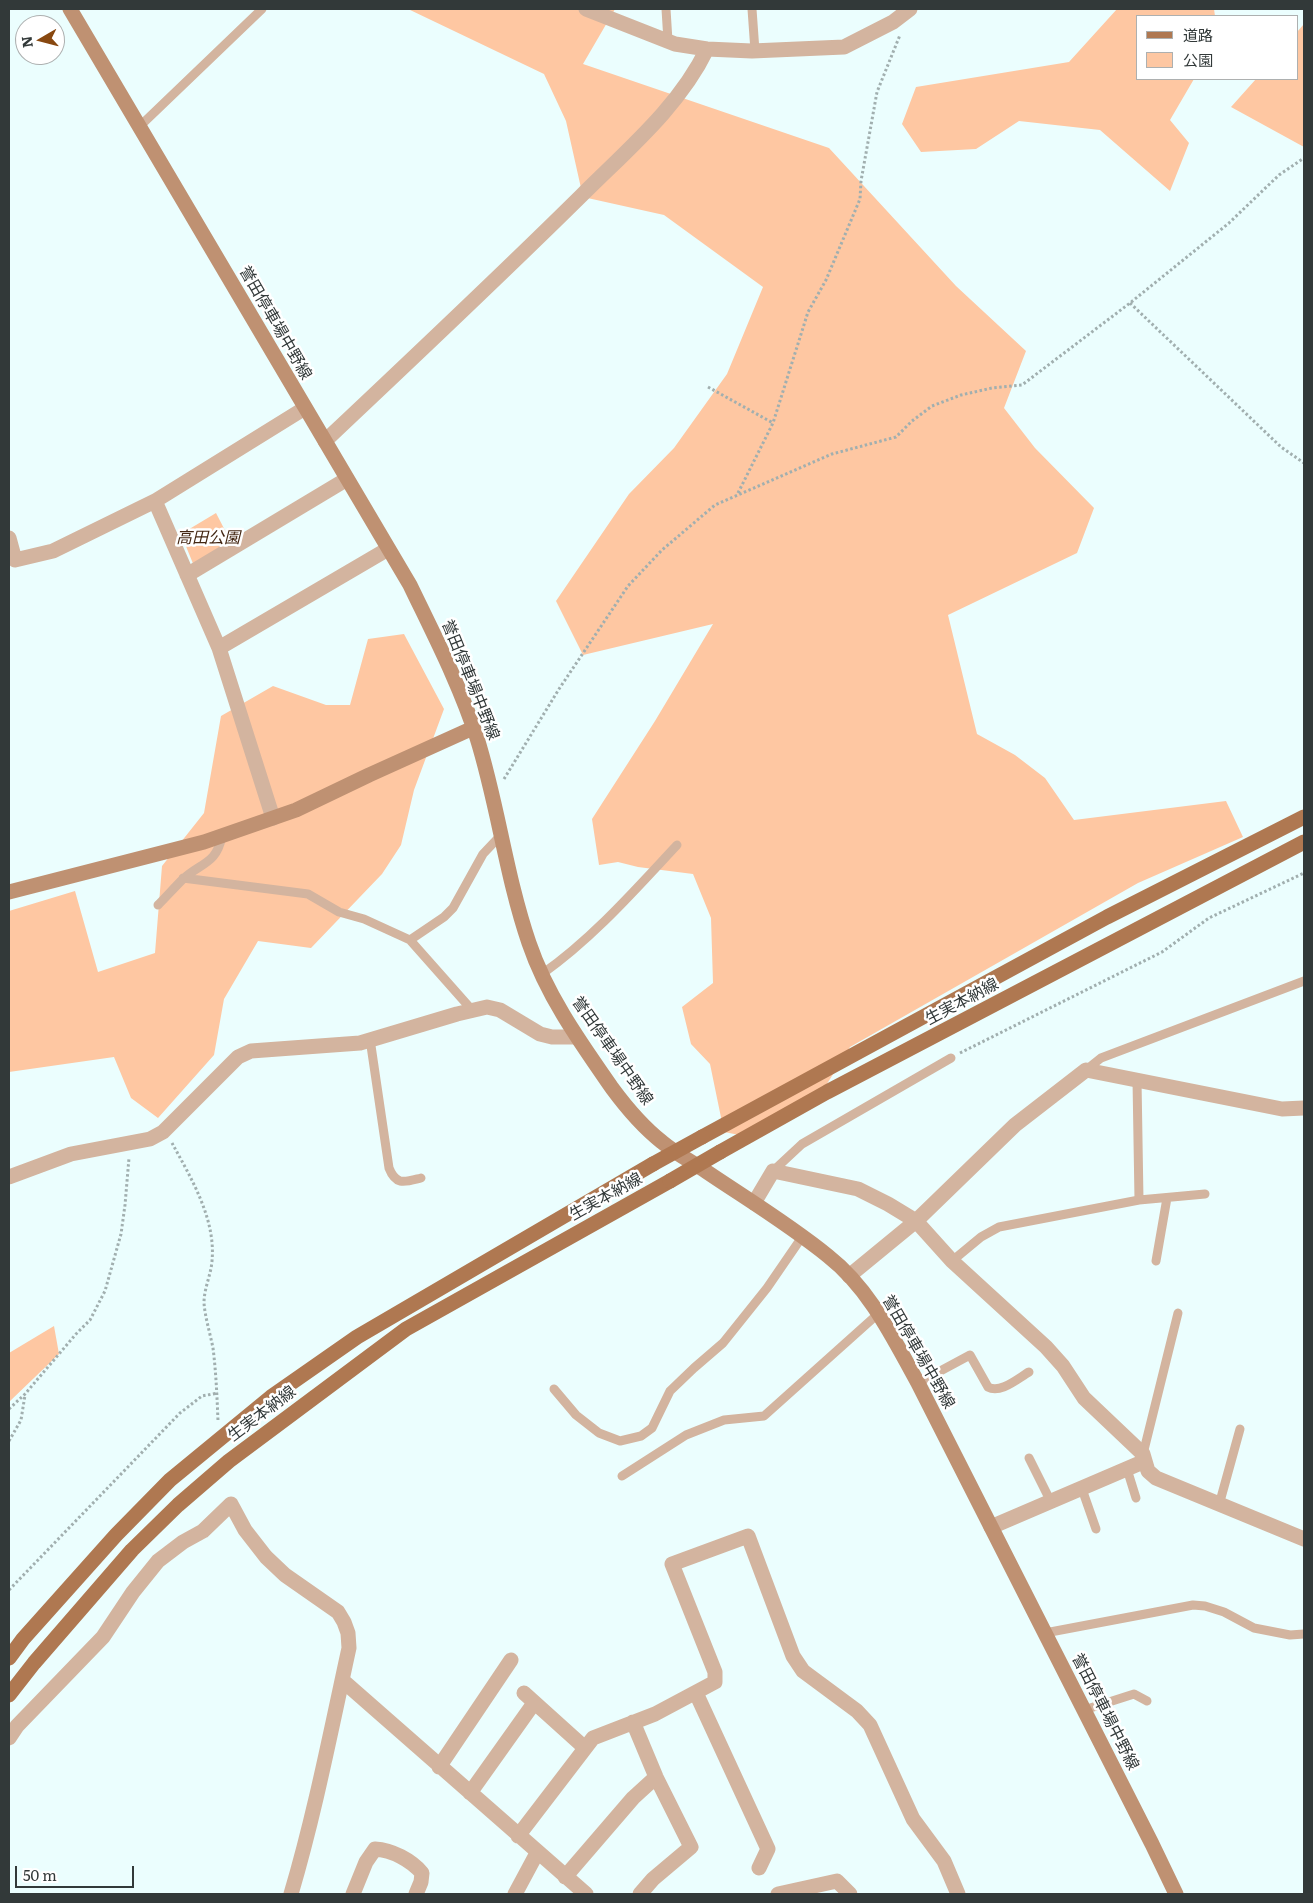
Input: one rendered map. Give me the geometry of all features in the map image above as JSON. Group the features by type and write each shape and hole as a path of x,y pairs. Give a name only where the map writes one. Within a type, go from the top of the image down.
{"main road":[{"name":"誉田停車場中野線","path":"70,9 410,586 447,660 473,728 493,797 518,907 530,945 542,974 576,1037 614,1091 636,1118 662,1142 829,1256 849,1276 879,1312 918,1383 1176,1894"},
{"path":"9,892 222,836 296,810 473,728"},
{"name":"生実本納線","path":"9,1658 23,1639 116,1535 170,1480 271,1397 372,1328 702,1137 1106,917 1304,817"},
{"name":"生実本納線","path":"9,1695 40,1656 132,1550 178,1505 229,1461 406,1329 827,1092 1304,842"}],"street":[{"path":"586,9 668,42 707,49 755,51 844,47 892,22 910,9"},
{"path":"324,441 536,240 643,133 680,94 696,71 707,49"},
{"path":"9,538 15,560 53,551 155,501 305,408"},
{"path":"187,575 347,479"},
{"path":"155,501 219,648 273,818"},
{"path":"219,648 388,549"},
{"path":"9,1177 71,1154 150,1139 165,1130 238,1057 251,1051 360,1043 487,1007 500,1010 540,1034 552,1037 576,1037"},
{"path":"849,1276 916,1221 1016,1124 1086,1070 1282,1109 1304,1108"},
{"path":"754,1203 773,1171 858,1189 916,1221 952,1261 1046,1347 1063,1366 1084,1398 1144,1458 1148,1472 1156,1478 1304,1539"},
{"path":"991,1527 1127,1469 1144,1458"},
{"path":"9,1738 17,1726 103,1637 133,1592 158,1561 183,1542 203,1531 231,1504 245,1530 266,1557 284,1575 329,1604 338,1612 348,1633 349,1648 307,1842 291,1894"},
{"path":"518,1836 593,1738 655,1714 715,1682 715,1672 672,1564 748,1536 793,1656 803,1671 857,1711 870,1725 913,1819 944,1861 958,1894"},
{"path":"439,1767 511,1660"},
{"path":"342,1680 536,1853 586,1894"},
{"path":"696,1693 768,1849 759,1868"},
{"path":"470,1794 529,1698 585,1748"},
{"path":"633,1722 656,1777 691,1847 640,1894"},
{"path":"565,1877 633,1798 656,1777"},
{"path":"353,1894 366,1862 375,1850 386,1850 415,1865 422,1873 421,1882 416,1894"},
{"path":"515,1894 536,1853"},
{"path":"778,1894 837,1881 850,1894"}],"lane":[{"path":"139,127 262,9"},
{"path":"666,9 668,42"},
{"path":"752,9 755,51"},
{"path":"410,940 444,917 453,908 483,854 502,835"},
{"path":"158,906 183,878 214,857 220,848 222,836"},
{"path":"542,974 565,958 615,912 677,844"},
{"path":"183,878 308,894 339,912 364,918 410,940 472,1010"},
{"path":"1086,1070 1101,1058 1304,981"},
{"path":"370,1040 389,1168 392,1177 400,1182 421,1178"},
{"path":"773,1171 802,1144 951,1058"},
{"path":"1137,1080 1139,1200"},
{"path":"952,1261 981,1237 999,1227 1139,1200 1205,1194"},
{"path":"1156,1261 1167,1198"},
{"path":"554,1389 576,1415 599,1433 620,1441 640,1436 652,1428 670,1391 723,1343 767,1288 802,1238"},
{"path":"622,1476 686,1435 724,1420 764,1416 879,1312"},
{"path":"1144,1458 1178,1313"},
{"path":"918,1383 970,1355 988,1387 993,1390 1000,1389 1029,1372"},
{"path":"1219,1505 1240,1429"},
{"path":"1029,1458 1051,1502"},
{"path":"1127,1469 1136,1498"},
{"path":"1082,1489 1096,1529"},
{"path":"1045,1633 1193,1605 1205,1606 1224,1612 1254,1628 1290,1635 1304,1634"},
{"path":"1084,1710 1134,1694 1147,1701"}],"path":[{"path":"737,494 773,423 808,312 826,280 860,199 861,182 877,92 904,30"},
{"path":"493,797 560,688 628,586 645,566 715,505 832,454 896,437 912,421 932,406 961,395 992,388 1022,385 1130,304 1229,223 1279,175 1304,158"},
{"path":"1130,304 1281,447 1304,463"},
{"path":"708,387 773,423"},
{"path":"951,1058 1155,956 1210,918 1304,873"},
{"path":"165,1130 188,1172 212,1236 212,1262 204,1304 213,1348 218,1393 218,1424"},
{"path":"9,1409 25,1394 90,1320 106,1291 121,1234 130,1142"},
{"path":"9,1590 180,1413 202,1396 218,1393"},
{"path":"9,1441 21,1420 25,1394"}],"green space":[{"path":"408,9 615,9 583,64 829,148 956,286 1026,351 1004,408 1035,448 1094,508 1077,553 948,615 977,734 1015,755 1045,778 1074,820 1226,801 1243,837 1138,883 850,1047 815,1103 755,1138 724,1132 710,1064 691,1044 682,1007 713,983 711,918 693,874 638,867 618,862 599,865 592,819 655,721 713,624 583,655 556,601 629,494 674,448 727,374 763,287 664,215 583,197 566,121 544,74"},
{"path":"1117,9 1214,9 1215,15 1136,15 1136,80 1193,80 1170,120 1189,143 1170,191 1100,130 1019,121 976,149 921,152 902,124 916,87 1069,62"},
{"path":"1304,24 1304,147 1231,107 1255,80 1298,80 1298,31"},
{"name":"高田公園","path":"216,513 232,544 194,566 181,534"},
{"path":"404,634 444,709 414,790 401,845 382,874 311,948 258,941 224,999 214,1055 158,1118 131,1098 114,1057 9,1072 9,911 75,891 98,972 155,953 162,866 204,813 221,716 273,686 326,705 350,705 368,639"},
{"path":"54,1326 59,1354 9,1402 9,1353"}]}
